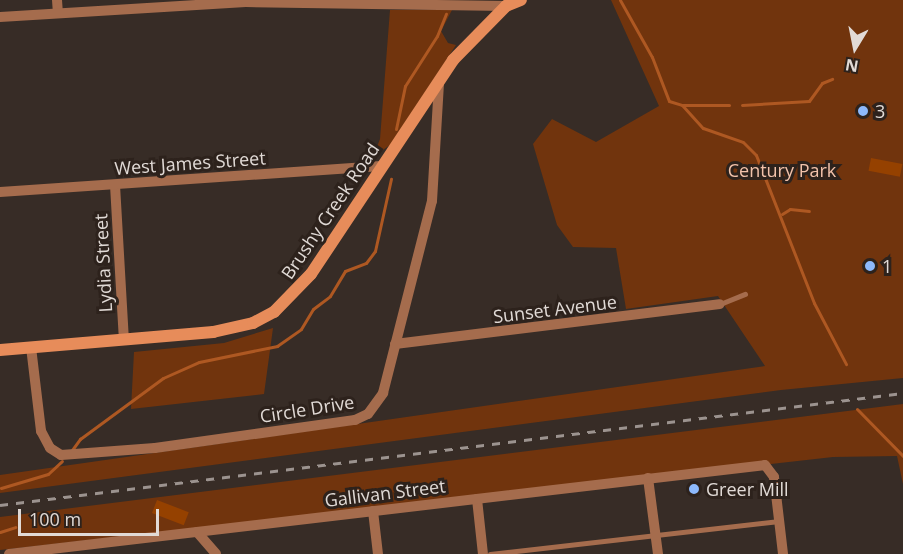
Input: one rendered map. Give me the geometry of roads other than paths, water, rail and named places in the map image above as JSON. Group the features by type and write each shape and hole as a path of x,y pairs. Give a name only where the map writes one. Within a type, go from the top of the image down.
{"street":[{"path":"57,0 58,13"},
{"name":"Brushy Creek Road","path":"0,350 213,332 253,323 274,312 311,274 381,166 469,41 506,6 521,0"},
{"path":"0,17 246,1 403,1 506,6"},
{"name":"Circle Drive","path":"31,347 43,438 55,452 74,457 362,418 380,401 432,201 439,82"},
{"name":"West James Street","path":"0,192 381,166"},
{"name":"Lydia Street","path":"114,185 124,339"},
{"name":"Sunset Avenue","path":"395,345 720,304"},
{"name":"Gallivan Street","path":"9,554 765,465 774,477 779,521"},
{"path":"648,478 658,554"},
{"path":"477,499 483,554"},
{"path":"373,511 378,554"},
{"path":"779,521 783,554"},
{"path":"197,532 216,554"}],"lane":[{"path":"720,304 745,294"},
{"path":"490,554 656,533 779,521"}],"waterway":[{"path":"620,0 652,57 669,101 682,105 703,128 743,142 756,155 814,303 846,364"},
{"path":"396,129 405,86 437,36 446,14"},
{"path":"742,105 809,101 822,83 832,79"},
{"path":"683,105 729,105"},
{"path":"72,450 80,439 163,378 199,362 277,346 301,329 313,309 330,296 345,271 366,263 375,251 391,179"},
{"path":"782,214 790,209 809,211"},
{"path":"857,409 903,456"},
{"path":"1,488 48,474 62,461"},
{"path":"0,532 15,527"}],"railway":[{"path":"0,505 903,393"}],"place":[{"name":"3","path":"863,111"},
{"name":"1","path":"870,266"},
{"name":"Greer Mill","path":"694,489"}],"park label":[{"name":"Century Park","path":"782,170"}]}
